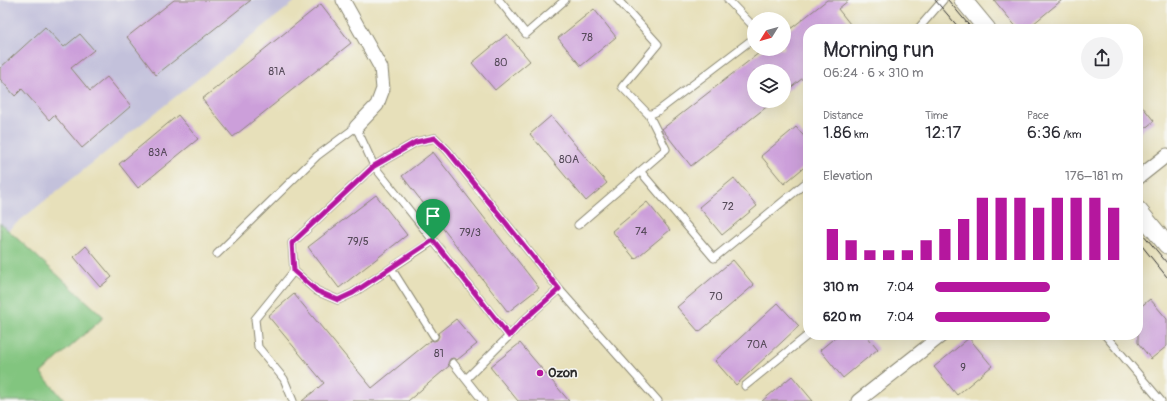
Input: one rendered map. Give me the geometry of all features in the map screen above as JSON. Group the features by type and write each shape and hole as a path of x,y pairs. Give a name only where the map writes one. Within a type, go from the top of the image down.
{"street":[{"path":"343,0 381,68 383,89 377,105 356,127"},
{"path":"963,0 983,24"},
{"path":"1143,174 1167,155"},
{"path":"1143,216 1167,245"},
{"path":"858,401 936,340"}],"lane":[{"path":"499,0 526,34 565,0"},
{"path":"578,225 666,149 649,115 622,86 658,44 618,0"},
{"path":"728,0 747,20"},
{"path":"922,24 943,0"},
{"path":"649,115 658,111 747,43"},
{"path":"217,254 317,156 356,127 374,166 509,336"},
{"path":"293,401 284,379 258,347 255,318 294,271 292,243 374,166 416,142 435,138 448,151 559,289 658,401"},
{"path":"640,171 714,258 803,186"},
{"path":"294,271 317,291 338,300 353,293 433,240"},
{"path":"391,268 434,336"},
{"path":"466,379 523,321 559,289"},
{"path":"745,386 803,339"},
{"path":"1109,340 1161,401"},
{"path":"453,363 483,401"}],"shaded area":[{"path":"0,0 297,0 8,230 0,223"}],"green space":[{"path":"0,223 104,317 41,373 65,401 0,401"}],"building":[{"path":"174,0 251,0 156,75 127,37"},
{"path":"827,0 849,0 838,9 850,24 803,24 803,78 791,87 791,64 747,64 747,108 765,108 691,166 662,129 755,56 791,56 791,28"},
{"path":"994,0 1062,0 1033,24 1014,24"},
{"path":"321,4 351,43 233,137 202,99"},
{"path":"594,9 616,37 581,66 558,38"},
{"path":"45,27 64,47 80,34 94,50 71,68 90,91 107,77 131,106 82,148 54,115 49,120 22,89 15,96 0,79 0,68"},
{"path":"507,34 530,61 495,90 472,63"},
{"path":"1143,107 1154,121 1143,130"},
{"path":"178,115 198,139 138,188 119,164"},
{"path":"551,116 607,183 586,201 530,134"},
{"path":"796,127 803,135 803,168 784,184 761,156"},
{"path":"433,152 539,288 508,312 402,176"},
{"path":"734,178 757,206 722,235 699,207"},
{"path":"376,195 407,235 339,288 308,247"},
{"path":"647,202 670,230 635,259 612,231"},
{"path":"86,246 112,277 100,287 74,257"},
{"path":"733,260 754,285 699,332 677,307"},
{"path":"294,294 372,388 431,340 437,340 439,336 438,333 456,319 477,344 457,360 453,358 450,359 448,363 449,366 408,401 302,401 324,383 268,316"},
{"path":"1150,299 1167,319 1167,346 1151,359 1138,343 1138,340 1143,340 1143,305"},
{"path":"778,303 799,326 736,385 715,361"},
{"path":"832,340 870,340 878,349 843,378 820,350"},
{"path":"967,340 971,340 992,366 957,395 934,367"},
{"path":"520,343 569,401 518,401 490,367"},
{"path":"792,376 813,401 762,401"}],"tram line":[{"path":"935,0 956,24"},
{"path":"948,0 968,24"},
{"path":"1143,234 1167,263"},
{"path":"1143,247 1167,277"}],"place":[{"name":"Ozon","path":"540,373"}],"route":[{"path":"435,138 448,151 559,289 523,321 509,336 433,240 353,293 338,300 317,291 294,271 292,243 374,166 416,142 435,138"}]}
